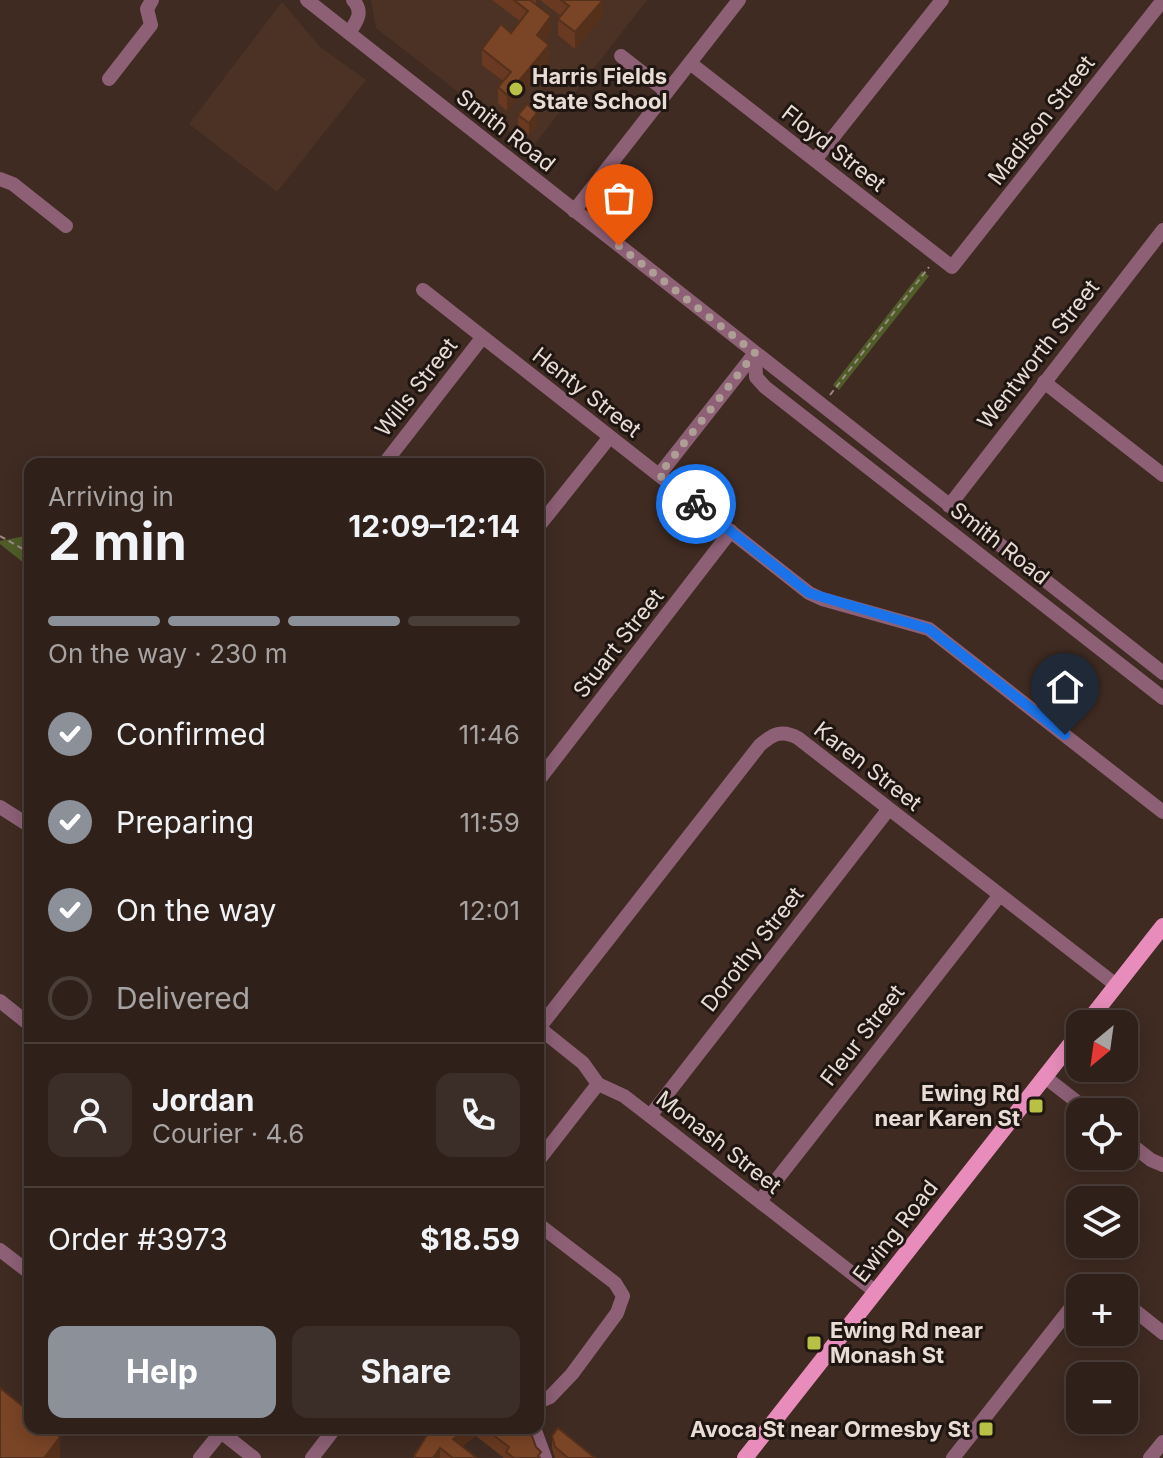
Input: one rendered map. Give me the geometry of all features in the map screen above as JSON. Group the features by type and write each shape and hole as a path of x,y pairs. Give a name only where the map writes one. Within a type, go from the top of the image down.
{"main road":[{"path":"1097,1010 1163,926"},
{"name":"Ewing Road","path":"745,1458 1066,1050"}],"street":[{"path":"109,79 151,25 147,9 152,0"},
{"name":"Smith Road","path":"307,0 1163,673"},
{"path":"349,33 360,16 359,7 353,0"},
{"path":"574,211 739,0"},
{"path":"815,160 942,0"},
{"name":"Madison Street","path":"952,267 1163,0"},
{"path":"621,56 667,92"},
{"name":"Floyd Street","path":"690,63 952,267"},
{"path":"0,179 13,184 66,226"},
{"name":"Wentworth Street","path":"949,506 1163,230"},
{"name":"Henty Street","path":"423,290 809,593 929,629 1163,812"},
{"name":"Wills Street","path":"389,458 482,338"},
{"path":"659,475 755,353"},
{"name":"Smith Road","path":"755,353 756,377 765,387 1163,698"},
{"path":"1044,382 1161,468"},
{"path":"544,519 609,438"},
{"name":"Stuart Street","path":"544,773 731,531"},
{"name":"Karen Street","path":"544,1019 760,745 773,734 789,733 1116,985"},
{"path":"0,807 24,822"},
{"name":"Dorothy Street","path":"650,1116 888,810"},
{"name":"Fleur Street","path":"760,1201 999,896"},
{"path":"0,1001 24,1020"},
{"name":"Monash Street","path":"544,1032 583,1063 598,1084 624,1096 876,1292"},
{"path":"1045,1077 1072,1098"},
{"path":"544,1153 598,1084"},
{"path":"1138,1150 1163,1165"},
{"path":"544,1229 615,1283 623,1296 617,1313 572,1374 544,1400"},
{"path":"0,1250 24,1268"},
{"path":"1138,1313 1163,1333"},
{"path":"953,1458 1066,1314"},
{"path":"200,1458 216,1434"},
{"path":"224,1434 254,1458"},
{"path":"312,1458 330,1434"},
{"path":"536,1434 545,1458"},
{"path":"1150,1458 1163,1442"}],"path":[{"path":"830,395 937,256"},
{"path":"0,536 24,550"}],"shaded area":[{"name":"Harris Fields State School","path":"371,0 647,0 531,149 376,28"},
{"path":"282,2 320,47 366,80 277,192 189,124"}],"green space":[{"path":"922,271 929,276 839,390 833,385"},
{"path":"24,536 24,563 0,544 0,541"}],"building":[{"path":"514,0 530,0 551,16 537,35 549,45 507,95 498,87 511,72 482,49 501,24 511,33 528,11"},
{"path":"561,0 603,0 575,32 558,19 569,6"},
{"path":"527,104 537,113 529,123 518,115"},
{"path":"0,1388 24,1407 24,1434 57,1434 60,1437 44,1458 0,1458"},
{"path":"558,1428 595,1458 568,1458 555,1447 552,1436"},
{"path":"428,1434 460,1434 453,1439 477,1458 453,1458 440,1448 433,1458 414,1456"},
{"path":"492,1434 531,1434 541,1452 540,1458 514,1458 506,1452 509,1447"}],"way so far":[{"path":"619,246 755,353 659,475 696,504"}],"place":[{"name":"Harris Fields State School","path":"516,89"},
{"name":"Ewing Rd near Karen St","path":"1036,1106"},
{"name":"Ewing Rd near Monash St","path":"814,1343"},
{"name":"Avoca St near Ormesby St","path":"986,1429"}],"route":[{"path":"696,504 809,593 929,629 1065,735"}]}
